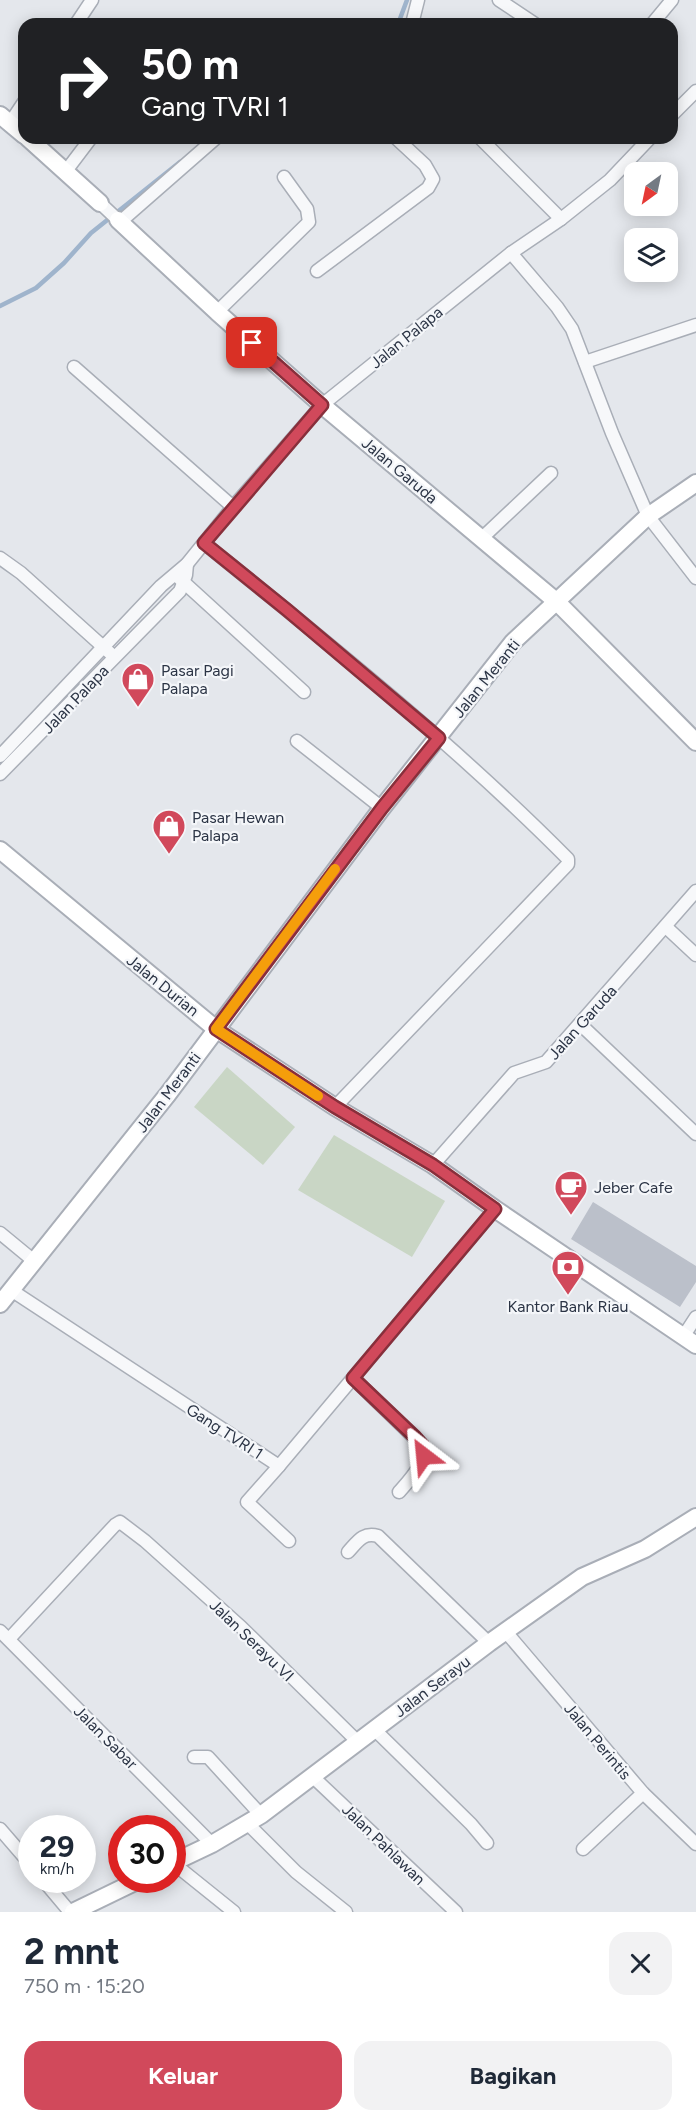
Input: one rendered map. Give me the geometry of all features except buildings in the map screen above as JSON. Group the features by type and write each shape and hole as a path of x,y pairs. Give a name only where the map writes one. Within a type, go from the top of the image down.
{"street":[{"path":"80,18 92,0"},
{"path":"414,18 418,0"},
{"path":"500,0 526,18"},
{"path":"657,18 672,0"},
{"path":"678,110 696,91"},
{"path":"18,107 5,119 18,130"},
{"path":"35,144 100,203"},
{"path":"66,171 86,144"},
{"path":"119,221 209,144"},
{"path":"317,271 428,188 433,179 425,165 402,144"},
{"path":"486,144 561,219"},
{"name":"Jalan Palapa","path":"0,756 105,648 179,579 187,564 233,507 322,405 511,253 561,219 610,180 644,144"},
{"path":"217,312 309,222 308,209 284,177"},
{"name":"Jalan Garuda","path":"100,203 217,312 322,405 557,602 696,742"},
{"path":"511,253 572,329 612,433 648,516 696,578"},
{"path":"585,362 696,325"},
{"path":"74,367 233,507"},
{"path":"482,538 550,473"},
{"name":"Jalan Meranti","path":"0,1304 168,1094 382,808 513,642 648,516 696,483"},
{"path":"204,543 439,738 568,859 568,864 335,1107"},
{"path":"0,558 21,573 114,658"},
{"path":"179,579 304,692"},
{"name":"Jalan Palapa","path":"0,774 180,591 179,579"},
{"path":"297,741 382,808"},
{"name":"Jalan Durian","path":"0,850 216,1029 335,1107 433,1165 690,1341"},
{"name":"Jalan Garuda","path":"433,1165 513,1073 546,1062 696,891"},
{"path":"666,927 696,955"},
{"path":"580,1024 696,1134"},
{"name":"Gang TVRI 1","path":"11,1290 279,1466 495,1209"},
{"path":"0,1233 34,1261"},
{"path":"690,1341 696,1317"},
{"path":"353,1378 423,1446 424,1456 419,1467 399,1492"},
{"path":"279,1466 247,1502 289,1541"},
{"name":"Jalan Serayu","path":"186,1857 254,1820 489,1643 582,1577 645,1549 696,1517"},
{"name":"Jalan Serayu VI","path":"5,1635 120,1522 145,1541 241,1627 357,1742"},
{"path":"348,1552 363,1536 370,1534 378,1536 489,1643"},
{"name":"Jalan Perintis","path":"506,1632 643,1793 696,1844"},
{"name":"Jalan Sabar","path":"5,1635 212,1844"},
{"path":"374,1729 488,1843"},
{"path":"194,1757 208,1757 296,1872 346,1912"},
{"name":"Jalan Pahlawan","path":"312,1776 456,1912"},
{"path":"583,1850 643,1793"},
{"path":"0,1829 18,1850"},
{"path":"186,1873 234,1912"},
{"path":"55,1893 72,1912 112,1893"}],"green space":[{"path":"227,1067 295,1127 263,1165 194,1107"},
{"path":"334,1135 445,1201 412,1257 298,1190"}],"waterway":[{"path":"400,18 407,0"},
{"path":"0,306 36,288 64,263 91,233 180,162"}],"slow traffic":[{"path":"318,1096 216,1029 335,869"}],"place":[{"name":"Pasar Pagi Palapa","path":"138,708"},
{"name":"Pasar Hewan Palapa","path":"169,855"},
{"name":"Jeber Cafe","path":"571,1216"},
{"name":"Kantor Bank Riau","path":"568,1296"}],"route":[{"path":"252,343 322,405 204,543 439,738 382,808 216,1029 335,1107 433,1165 495,1209 353,1378 415,1437 423,1446 424,1456"}]}
